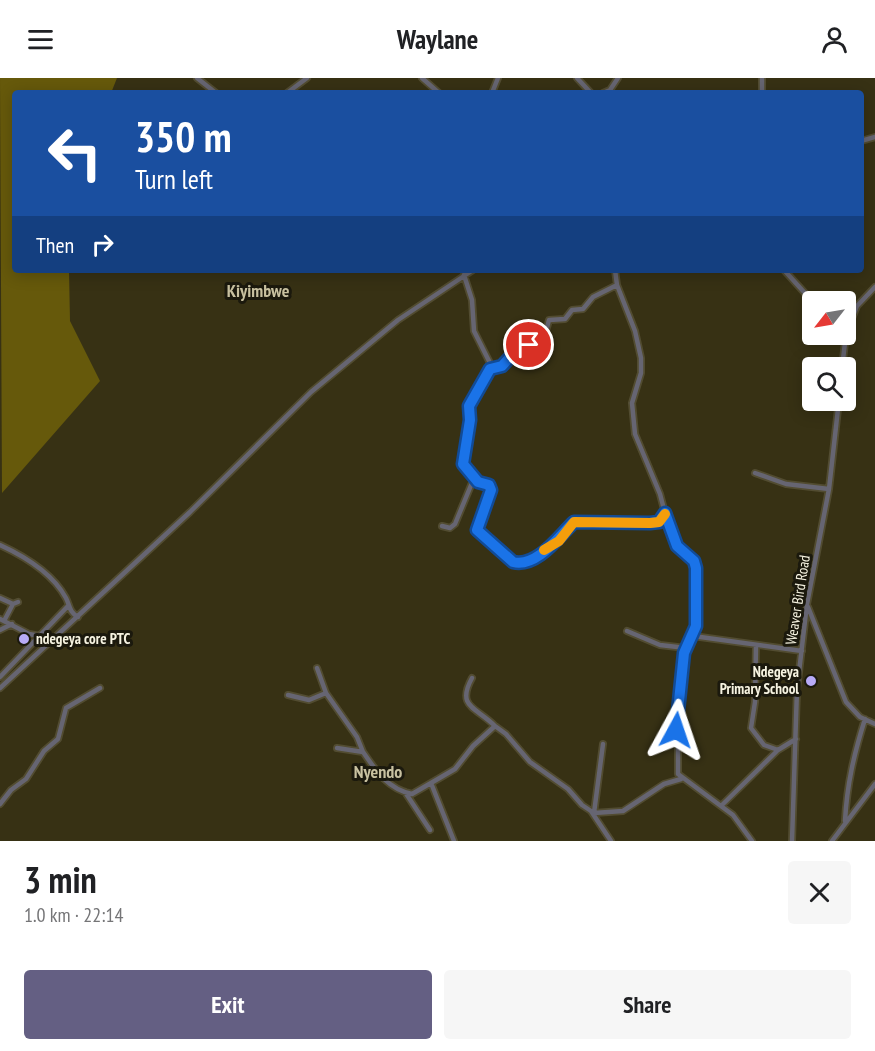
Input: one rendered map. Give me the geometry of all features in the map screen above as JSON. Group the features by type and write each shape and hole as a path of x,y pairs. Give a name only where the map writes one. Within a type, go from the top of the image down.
{"street":[{"path":"196,78 212,90"},
{"path":"292,90 307,78"},
{"path":"422,78 436,90"},
{"path":"577,78 588,90"},
{"path":"0,688 190,512 310,392 398,320 468,273"},
{"path":"615,273 617,285 635,331 641,358 641,373 632,403 635,434 652,472 677,546 695,566 696,626 686,648 676,730 677,768 681,778 742,823 752,841"},
{"path":"787,273 803,291"},
{"path":"464,275 472,300 474,331 491,363 490,369 469,406 470,420 463,461 474,478 478,482 489,485 491,490 478,524 478,532 515,563 526,562 549,549 574,522 650,523 659,522 665,513"},
{"path":"490,369 502,366 511,356 545,334 549,320 565,319 572,310 583,309 593,297 617,285"},
{"path":"856,308 875,287"},
{"name":"Weaver Bird Road","path":"792,841 796,739 807,604 829,489 838,411"},
{"path":"755,473 786,484 829,489"},
{"path":"442,526 450,528 455,524 474,478"},
{"path":"0,545 28,560 66,598 68,606 78,616"},
{"path":"0,598 16,603 2,620 24,632 40,636"},
{"path":"807,604 846,702 853,712 875,724"},
{"path":"0,677 68,606"},
{"path":"0,630 12,624"},
{"path":"627,630 660,645 686,648"},
{"path":"693,636 802,651"},
{"path":"756,645 755,702 751,728 764,745 778,750"},
{"path":"317,668 326,693 357,737 363,752 390,786 405,792 414,793 455,769 473,746 495,726"},
{"path":"472,678 464,694 465,701 506,734 530,762 568,789 582,806 592,812 611,841"},
{"path":"0,804 11,790 26,779 44,751 58,739 66,708 100,688"},
{"path":"288,695 309,700 326,693"},
{"path":"845,821 846,791 851,761 865,719"},
{"path":"721,806 778,750 796,739"},
{"path":"592,812 603,744"},
{"path":"337,748 363,752"},
{"path":"592,812 622,811 664,784 681,778"},
{"path":"431,783 454,841"},
{"path":"832,841 875,784"},
{"path":"405,792 430,830"}],"shaded area":[{"path":"0,78 117,78 112,90 12,90 12,273 69,273 70,321 100,381 2,493"}],"slow traffic":[{"path":"544,550 559,541 574,522 650,523 659,522 665,514"}],"place":[{"name":"ndegeya core PTC","path":"24,639"},
{"name":"Ndegeya Primary School","path":"811,681"}],"district":[{"name":"Kiyimbwe","path":"258,291"},
{"name":"Nyendo","path":"378,772"}],"route":[{"path":"529,345 511,356 502,366 490,369 469,406 470,420 463,464 478,482 489,485 491,490 477,530 482,537 513,562 519,563 526,562 549,549 559,541 574,522 650,523 659,522 665,513 677,546 681,552 694,561 696,568 696,626 695,633 684,653 676,730"}]}
